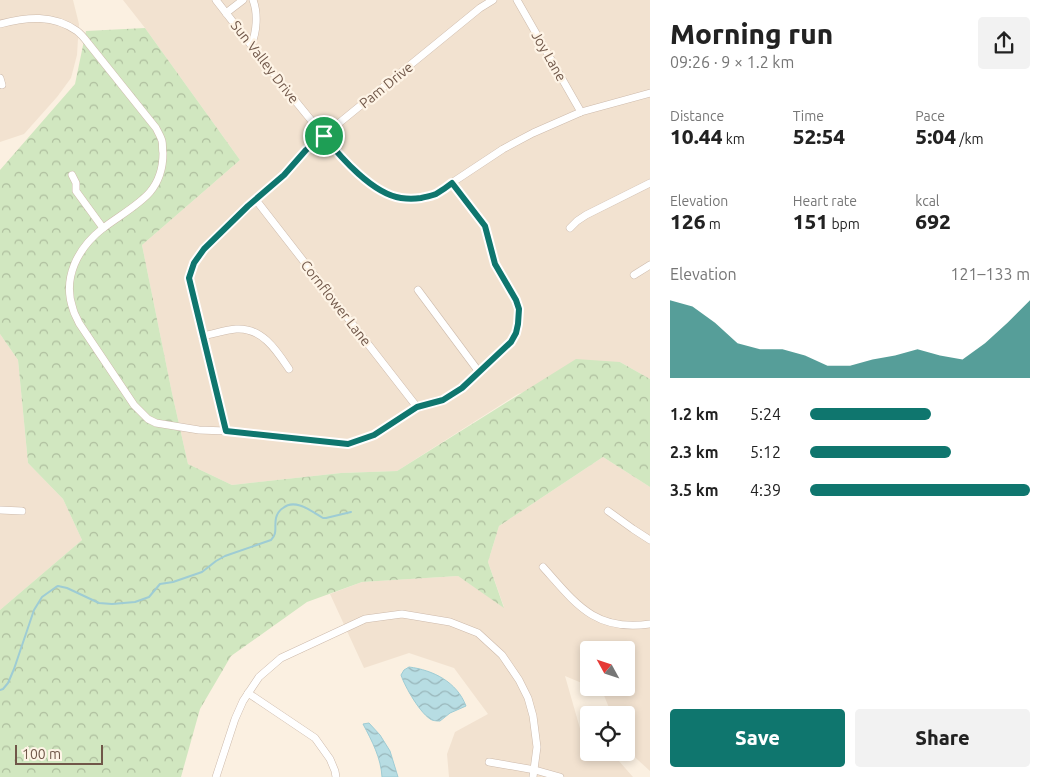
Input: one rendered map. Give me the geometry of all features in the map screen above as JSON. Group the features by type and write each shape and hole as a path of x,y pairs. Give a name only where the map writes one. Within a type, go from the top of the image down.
{"street":[{"name":"Sun Valley Drive","path":"216,0 349,165 376,188 401,198 411,199 436,194 517,141 581,112 650,93"},
{"path":"226,13 243,0"},
{"path":"251,45 256,28 253,0"},
{"name":"Pam Drive","path":"226,431 189,278 194,263 204,249 284,175 306,150 480,8 493,0"},
{"name":"Joy Lane","path":"517,0 581,112"},
{"path":"0,24 33,17 44,18 66,25 78,32 156,128 162,142 163,166 156,184 149,193 85,245 73,265 68,288 73,310 79,323 134,406 148,419 156,423 199,430 226,431 348,444 374,435 417,407 443,400 462,388 511,342 516,333 519,309 516,300 495,264 485,226 452,183"},
{"path":"72,175 76,183 76,192 104,228"},
{"path":"570,228 586,215 650,183"},
{"name":"Cornflower Lane","path":"256,200 417,407"},
{"path":"634,275 650,265"},
{"path":"418,290 479,372"},
{"path":"202,336 237,329 249,330 261,336 274,347 289,369"},
{"path":"0,510 22,512"},
{"path":"608,511 650,540"},
{"path":"542,567 572,599 596,618 613,624 632,626 650,624"},
{"path":"216,777 243,701 259,677 281,658 365,619 402,614 450,622 478,633 502,655 519,680 528,698 533,716 537,747 534,774"},
{"path":"248,693 315,738 330,759 336,777"},
{"path":"489,762 534,774 560,777"}],"shaded area":[{"path":"0,0 73,0 79,24 77,55 71,78 24,134 0,142"},
{"path":"123,0 650,0 650,379 620,362 518,394 397,471 341,473 232,485 188,464 142,245 240,160"},
{"path":"0,334 18,360 28,463 63,499 82,540 0,610"},
{"path":"603,457 650,487 650,771 635,757 635,706 608,706 604,696 635,696 635,641 580,641 580,682 565,676 580,728 580,761 619,761 633,777 449,777 447,754 455,732 488,714 454,668 409,653 364,668 330,594 362,582 458,576 504,607 488,562 499,526"}],"green space":[{"path":"145,28 240,160 142,245 188,464 232,485 341,473 397,471 576,359 620,362 650,379 650,487 603,457 499,526 488,562 504,608 458,576 362,582 307,602 231,656 200,709 181,777 0,777 0,610 82,540 63,499 28,463 18,360 0,334 0,170 75,84 86,31"}],"water":[{"path":"409,667 427,671 443,679 457,690 466,706 450,713 440,721 432,720 423,713 414,700 401,675"},
{"path":"369,723 380,735 390,751 398,777 382,777 378,756 363,724"}],"waterway":[{"path":"0,690 8,683 14,669 34,610 42,597 56,587 67,588 99,603 135,602 149,597 160,584 173,582 202,572 225,556 271,540 275,532 277,515 288,505 298,505 323,518 351,512"}],"route":[{"path":"324,136 349,165 376,188 390,195 411,199 426,197 436,194 452,183 485,226 495,264 516,300 519,309 516,333 511,342 462,388 443,400 417,407 374,435 348,444 226,431 189,278 194,263 204,249 248,206 284,175 306,150 324,136"}]}
